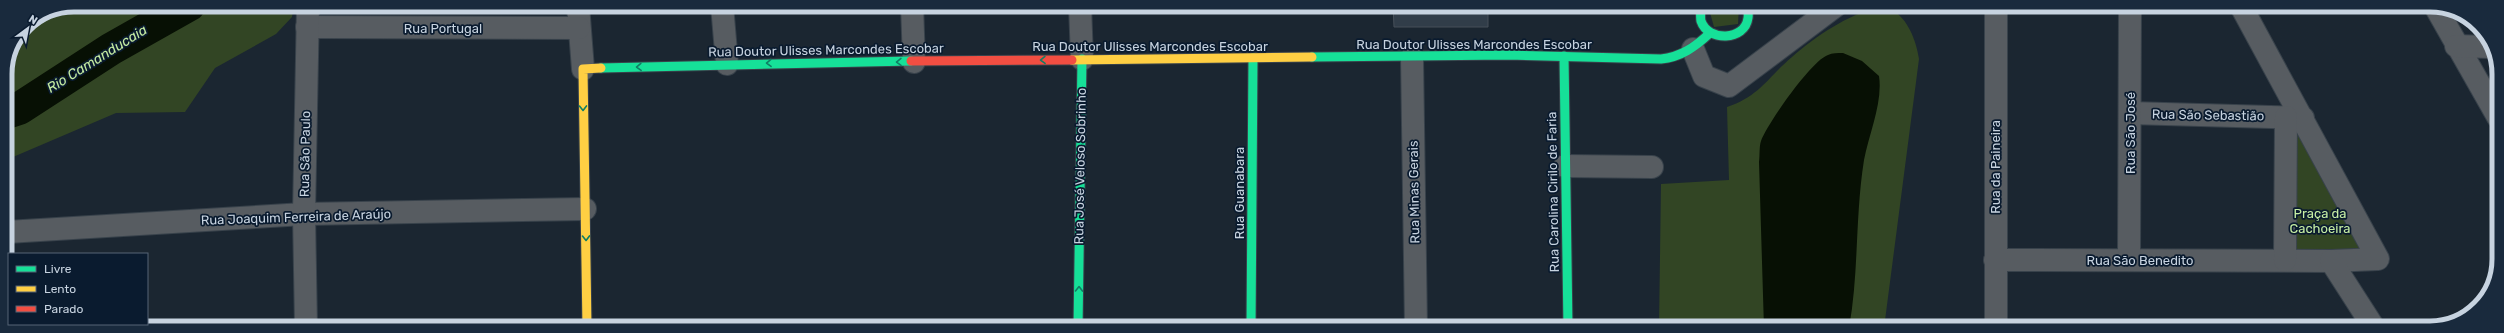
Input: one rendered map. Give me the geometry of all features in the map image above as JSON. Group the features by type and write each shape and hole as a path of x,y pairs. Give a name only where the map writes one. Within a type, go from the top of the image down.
{"street":[{"name":"Rua São Paulo","path":"306,321 304,214 307,12"},
{"path":"578,12 583,69 587,321"},
{"path":"723,12 727,64"},
{"path":"912,12 914,62"},
{"name":"Rua José Veloso Sobrinho","path":"1078,321 1082,59 1080,12"},
{"path":"1701,12 1700,20 1710,33 1726,37 1740,31 1748,17 1748,12"},
{"path":"1693,49 1704,76 1729,86 1829,12"},
{"name":"Rua da Paineira","path":"1996,12 1996,321"},
{"name":"Rua São José","path":"2129,260 2130,12"},
{"path":"2244,12 2295,117 2378,259 2331,261 2286,260 2295,117"},
{"path":"2439,13 2492,108"},
{"name":"Rua Portugal","path":"306,27 579,28"},
{"name":"Rua Doutor Ulisses Marcondes Escobar","path":"583,69 727,64 1082,59 1564,56 1662,59 1674,58 1693,49 1710,33"},
{"path":"2456,46 2486,47"},
{"name":"Rua Carolina Cirilo de Faria","path":"1564,56 1568,321"},
{"name":"Rua Minas Gerais","path":"1412,57 1416,321"},
{"name":"Rua Guanabara","path":"1251,321 1253,58"},
{"name":"Rua São Sebastião","path":"2130,113 2295,117"},
{"path":"1565,166 1652,167"},
{"name":"Rua Joaquim Ferreira de Araújo","path":"12,232 304,214 585,209"},
{"name":"Rua São Benedito","path":"1995,260 2286,260"},
{"path":"2331,261 2370,321"}],"green space":[{"path":"293,12 292,17 276,34 215,68 185,112 116,113 12,157 13,62 22,39 39,22 62,13"},
{"path":"1710,12 1739,12 1738,24 1714,27"},
{"path":"1864,12 1895,12 1902,18 1912,33 1919,59 1885,321 1659,321 1661,184 1729,180 1727,107 1748,98 1811,41 1832,27"},
{"name":"Praça da Cachoeira","path":"2301,127 2366,249 2292,249 2292,129"}],"shaded area":[{"path":"1833,53 1843,53 1862,61 1879,76 1880,86 1861,181 1854,286 1850,321 1764,321 1759,162 1761,141 1772,121 1801,80 1821,59"}],"building":[{"path":"1393,12 1488,12 1488,27 1394,27"}],"waterway":[{"name":"Rio Camanducaia","path":"12,111 20,108 111,49 177,12"}],"traffic: fast":[{"path":"1701,12 1701,21 1705,28 1711,33 1726,36 1734,35 1745,26 1748,12"},
{"path":"1312,57 1509,55 1661,59 1681,54 1699,43 1710,33"},
{"path":"1564,56 1568,321"},
{"path":"1251,321 1253,58"},
{"path":"1078,321 1082,59"},
{"path":"601,68 911,61"}],"traffic: slow":[{"path":"1072,60 1312,57"},
{"path":"587,321 583,69 601,68"}],"traffic: jam":[{"path":"911,61 1072,60"}]}
